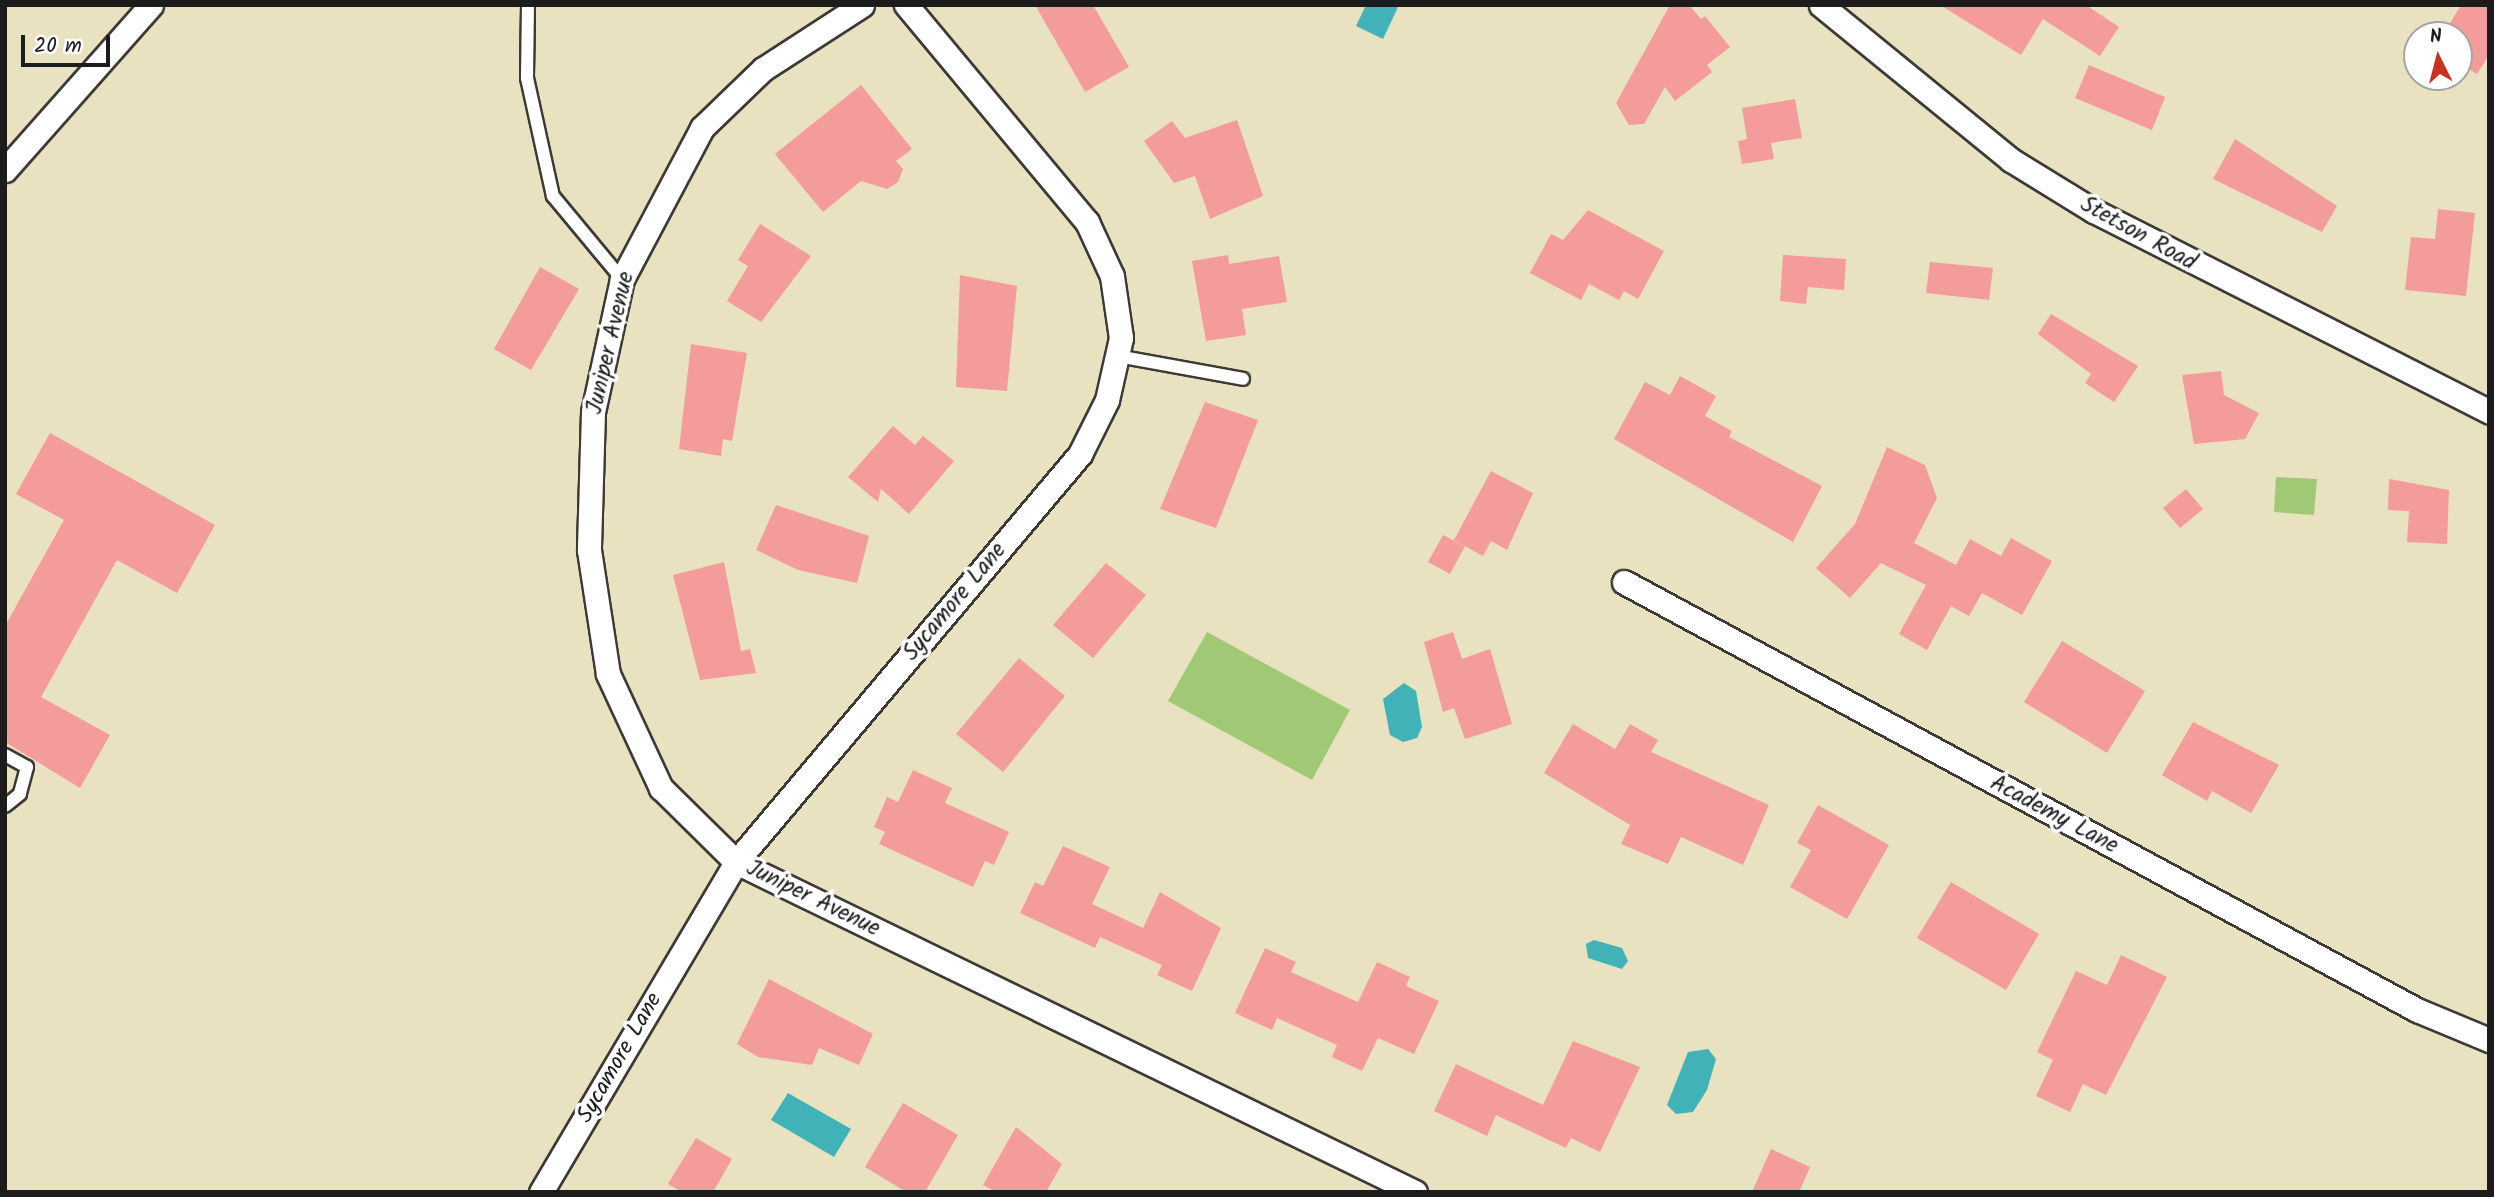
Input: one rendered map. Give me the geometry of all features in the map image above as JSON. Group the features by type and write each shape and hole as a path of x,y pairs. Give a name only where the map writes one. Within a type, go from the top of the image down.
{"street":[{"path":"5,170 151,5"},
{"name":"Juniper Avenue","path":"862,5 763,69 702,128 622,279 592,426 589,550 608,674 661,788 736,862 1415,1192"},
{"name":"Sycamore Lane","path":"541,1192 736,862 1080,454 1107,400 1121,338 1112,276 1087,222 906,5"},
{"name":"Stetson Road","path":"1821,5 2001,152 2094,211 2489,411"},
{"name":"Academy Lane","path":"1624,582 2417,1010 2489,1040"}],"lane":[{"path":"528,5 527,78 553,196 622,279"},
{"path":"1117,356 1243,379"},
{"path":"5,755 27,767 20,794 5,806"}],"green space":[{"path":"2276,477 2317,479 2314,515 2274,512"},
{"path":"1207,632 1350,710 1312,780 1168,701"}],"water":[{"path":"1366,5 1399,5 1383,39 1356,26"},
{"path":"1404,683 1416,691 1422,727 1417,738 1403,742 1390,735 1383,699"},
{"path":"1594,940 1622,948 1628,961 1622,969 1588,958 1586,944"},
{"path":"1708,1049 1716,1059 1707,1090 1693,1112 1676,1114 1667,1105 1688,1052"},
{"path":"788,1093 851,1129 834,1157 771,1120"}],"building":[{"path":"1035,5 1093,5 1129,67 1085,92"},
{"path":"1670,5 1689,5 1701,19 1705,16 1730,47 1707,65 1712,72 1675,101 1665,87 1644,124 1629,125 1616,103"},
{"path":"1940,5 2086,5 2119,27 2100,56 2043,19 2021,55"},
{"path":"2461,5 2489,5 2489,55 2477,74 2473,72 2473,21 2451,21"},
{"path":"2089,65 2165,97 2152,130 2075,98"},
{"path":"861,85 912,149 896,161 903,169 898,182 887,189 861,181 823,212 775,154"},
{"path":"1795,99 1802,138 1771,143 1774,159 1742,164 1738,141 1747,139 1742,108"},
{"path":"1237,120 1263,196 1210,219 1195,176 1174,183 1144,141 1172,121 1185,138"},
{"path":"2235,139 2337,206 2322,232 2213,179"},
{"path":"2438,209 2475,213 2466,296 2405,290 2411,237 2435,239"},
{"path":"1588,210 1664,251 1638,299 1624,291 1619,300 1589,284 1581,300 1530,273 1551,234 1563,240"},
{"path":"760,224 811,256 761,322 727,301 748,266 738,260"},
{"path":"1228,255 1229,264 1279,256 1287,302 1242,309 1246,335 1206,341 1192,261"},
{"path":"1783,255 1846,259 1844,290 1808,287 1806,304 1780,301"},
{"path":"1930,262 1993,268 1989,300 1926,293"},
{"path":"540,267 579,289 531,370 494,349"},
{"path":"960,275 1017,286 1007,391 956,387"},
{"path":"2051,314 2138,366 2114,402 2085,383 2091,374 2038,334"},
{"path":"691,344 747,353 732,441 723,439 721,456 679,449"},
{"path":"2221,371 2224,395 2259,413 2245,439 2194,444 2182,375"},
{"path":"1680,376 1716,396 1705,416 1732,431 1729,437 1822,486 1793,542 1614,439 1645,382 1670,395"},
{"path":"1205,402 1258,420 1216,528 1160,509"},
{"path":"893,426 915,445 923,436 954,461 909,514 881,489 878,502 848,477"},
{"path":"50,433 215,525 177,593 117,560 41,697 110,735 80,788 5,742 5,626 64,520 16,494"},
{"path":"1887,447 1925,465 1937,498 1914,543 1956,565 1970,539 2001,556 2011,538 2052,561 2022,615 1982,593 1969,616 1951,606 1927,650 1899,634 1926,585 1881,563 1850,598 1816,568 1855,524"},
{"path":"1491,471 1533,493 1507,550 1491,541 1483,556 1454,540"},
{"path":"2389,479 2449,490 2447,544 2407,542 2409,511 2388,510"},
{"path":"2186,489 2203,509 2180,528 2163,508"},
{"path":"776,505 869,536 857,583 798,570 756,550"},
{"path":"1443,535 1465,546 1450,574 1428,562"},
{"path":"724,562 741,651 750,649 756,673 700,680 673,575"},
{"path":"1106,563 1146,595 1093,658 1053,625"},
{"path":"1453,632 1462,659 1490,649 1512,724 1465,739 1454,708 1443,712 1424,642"},
{"path":"2062,641 2145,691 2107,753 2024,702"},
{"path":"1019,658 1065,696 1003,772 956,734"},
{"path":"2193,722 2279,765 2251,813 2212,791 2207,801 2162,775"},
{"path":"1573,724 1615,749 1630,724 1658,740 1651,752 1769,805 1743,865 1681,837 1668,864 1621,844 1630,825 1544,773"},
{"path":"913,770 952,788 945,803 1009,832 994,865 985,861 973,887 879,844 885,832 874,827 887,797 898,802"},
{"path":"1818,805 1889,845 1847,919 1790,887 1811,850 1797,843"},
{"path":"1063,846 1110,867 1092,904 1143,928 1160,892 1221,928 1192,991 1157,975 1162,965 1100,937 1095,948 1020,913 1035,882 1043,886"},
{"path":"1951,882 2039,934 2006,990 1917,938"},
{"path":"1265,948 1296,962 1291,972 1358,1002 1377,962 1410,977 1406,986 1439,1001 1414,1054 1378,1038 1362,1071 1332,1057 1337,1045 1277,1018 1272,1030 1235,1013"},
{"path":"2121,955 2167,977 2106,1095 2083,1084 2070,1112 2036,1096 2053,1060 2037,1052 2076,971 2107,985"},
{"path":"769,979 873,1034 859,1065 819,1048 812,1065 758,1057 737,1044"},
{"path":"1573,1041 1640,1067 1600,1152 1571,1138 1566,1148 1496,1115 1487,1136 1434,1111 1456,1064 1543,1105"},
{"path":"903,1103 958,1135 925,1192 906,1192 865,1167"},
{"path":"1016,1127 1062,1164 1046,1192 996,1192 983,1185"},
{"path":"696,1138 732,1159 713,1192 682,1192 668,1184"},
{"path":"1771,1149 1810,1167 1799,1192 1752,1192"}]}
